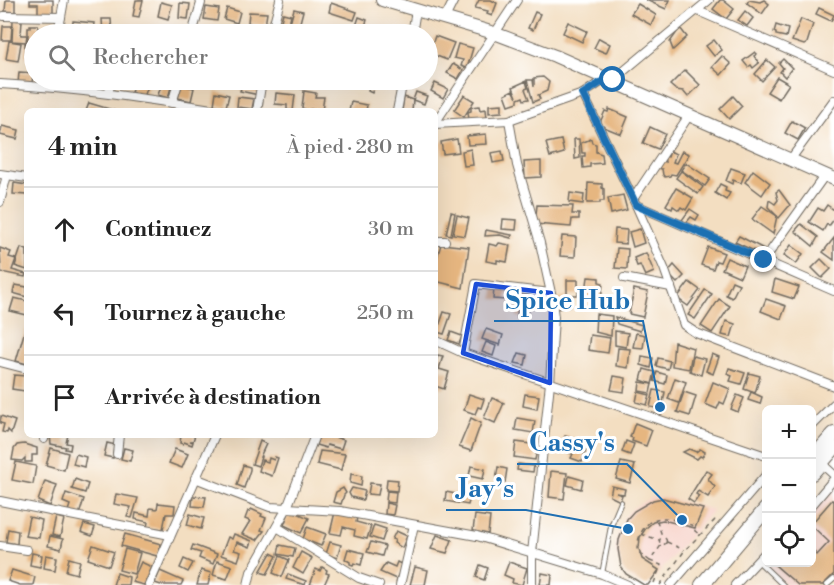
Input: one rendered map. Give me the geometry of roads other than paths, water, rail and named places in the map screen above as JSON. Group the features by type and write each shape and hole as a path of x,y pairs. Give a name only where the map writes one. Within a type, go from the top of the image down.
{"main road":[{"path":"815,459 834,434"},
{"path":"816,460 834,448"},
{"path":"702,585 763,513"},
{"path":"714,585 762,529"}],"street":[{"path":"60,24 64,0"},
{"path":"195,24 200,0"},
{"path":"274,24 280,0"},
{"path":"381,0 494,33 613,80 830,177 764,260"},
{"path":"445,18 454,0"},
{"path":"438,118 517,0"},
{"path":"438,123 509,120 583,94 603,81 613,80 709,0"},
{"path":"414,24 416,10"},
{"path":"698,10 834,70"},
{"path":"4,16 61,17"},
{"path":"0,84 24,84"},
{"path":"91,90 199,108"},
{"path":"172,103 176,90"},
{"path":"257,108 260,90"},
{"path":"398,108 401,90"},
{"path":"583,94 634,202 671,287 684,325 696,333 834,386"},
{"path":"790,160 834,100"},
{"path":"634,202 690,114"},
{"path":"509,120 517,165 540,243 554,317 550,383 532,553 532,585"},
{"path":"0,202 3,175 24,178"},
{"path":"634,202 834,290"},
{"path":"438,241 445,241"},
{"path":"624,278 671,287"},
{"path":"463,353 476,284 551,292"},
{"path":"438,341 463,353 762,455"},
{"path":"0,362 24,368"},
{"path":"816,422 834,404"},
{"path":"117,454 119,438"},
{"path":"149,585 214,438"},
{"path":"248,585 251,572 287,508 314,438"},
{"path":"816,463 834,477 816,500"},
{"path":"195,478 270,507 340,511 477,536 602,574 628,585"},
{"path":"670,585 762,480"},
{"path":"0,501 170,535"},
{"path":"400,585 414,525"},
{"path":"277,527 358,582 379,585"},
{"path":"0,546 27,550"},
{"path":"735,585 743,580 762,556"}],"lane":[{"path":"602,574 611,526 621,502"},
{"path":"758,561 783,585"},
{"path":"827,585 834,579"}],"place":[{"name":"Spice Hub","path":"660,407"},
{"name":"Cassy's","path":"682,520"},
{"name":"Jay’s","path":"628,529"}]}
